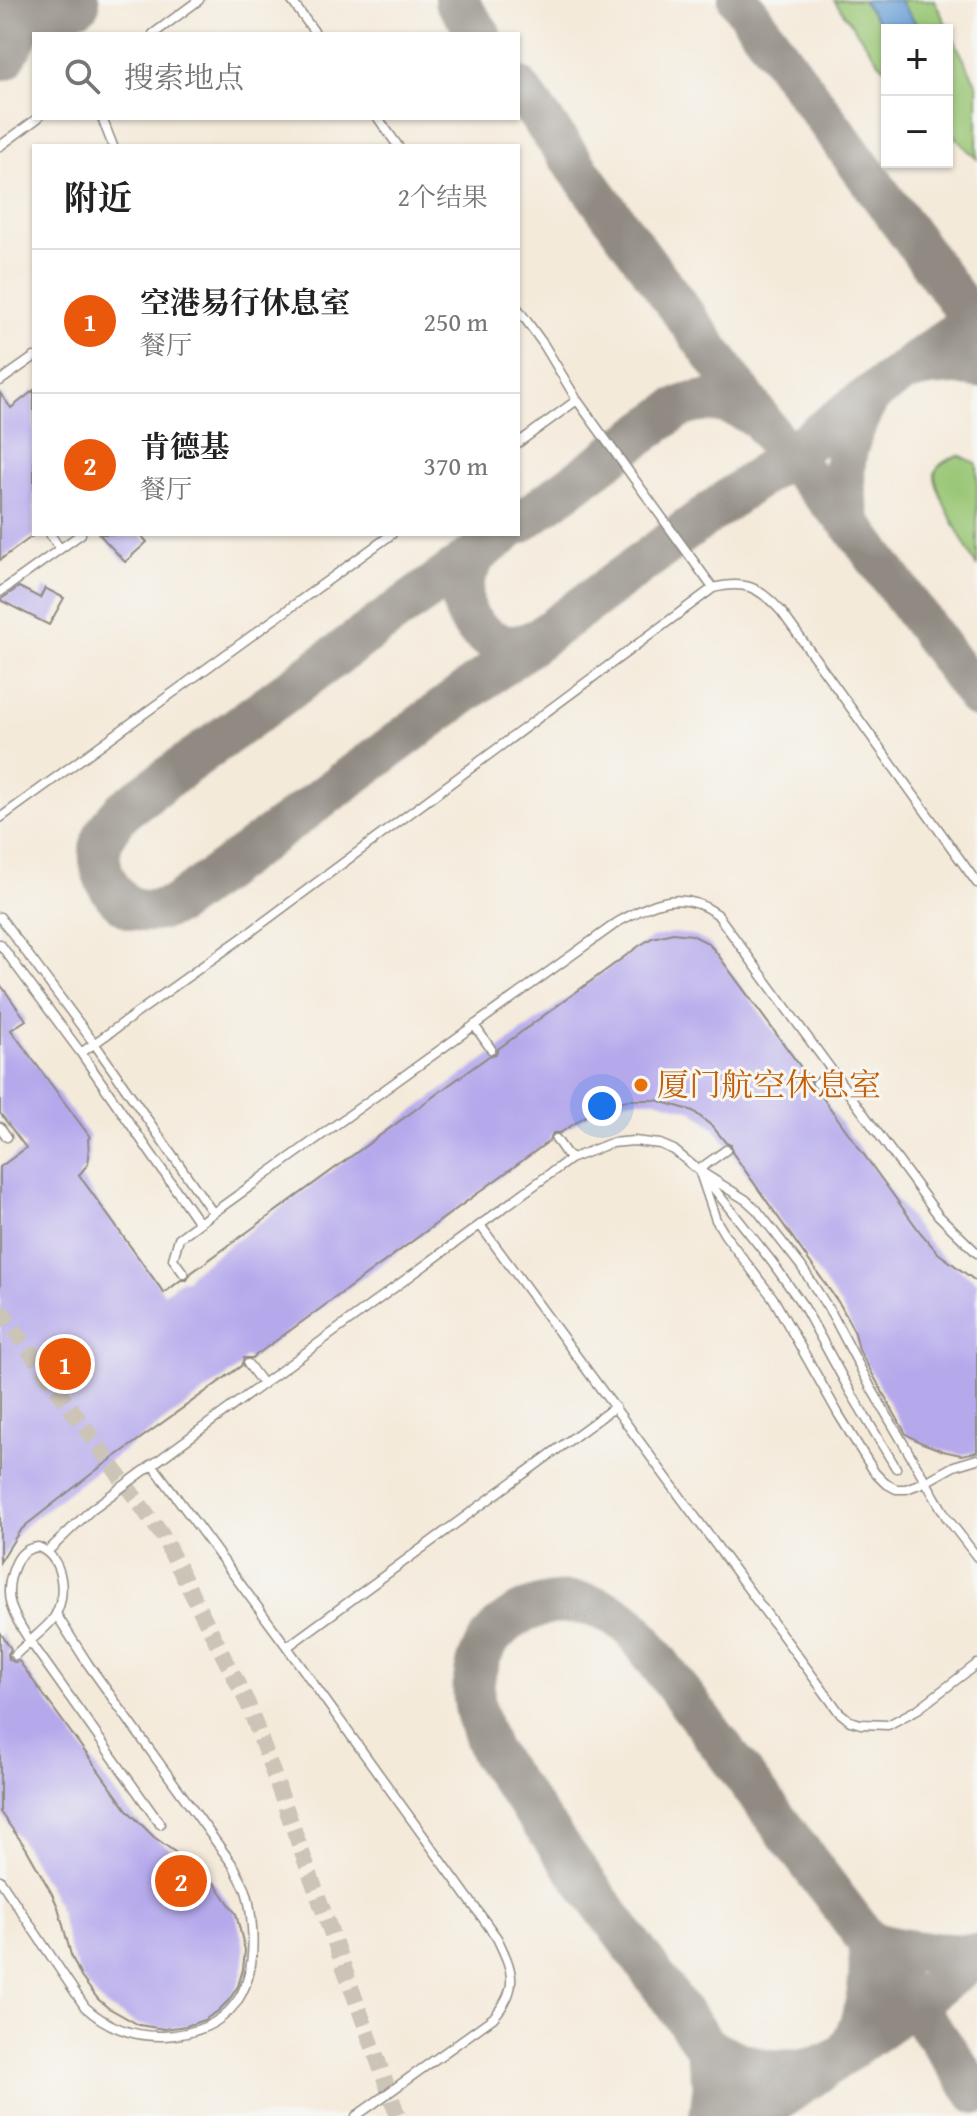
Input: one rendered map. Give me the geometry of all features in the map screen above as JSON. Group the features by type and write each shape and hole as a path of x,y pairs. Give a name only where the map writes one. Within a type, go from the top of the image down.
{"lane":[{"path":"156,32 199,0"},
{"path":"291,0 315,32"},
{"path":"0,146 35,120"},
{"path":"103,120 112,144"},
{"path":"379,120 397,144"},
{"path":"520,312 577,400 713,588"},
{"path":"0,381 32,358"},
{"path":"520,442 577,400"},
{"path":"51,536 60,549"},
{"path":"0,592 78,536"},
{"path":"0,818 389,536"},
{"path":"81,1053 253,930 713,588 731,584 750,586 781,611 977,883"},
{"path":"184,1274 173,1259 179,1238 618,922 655,905 680,900 703,904 717,914 938,1215 977,1253"},
{"path":"0,917 94,1043 213,1213"},
{"path":"0,944 81,1053 199,1223"},
{"path":"474,1025 491,1049"},
{"path":"817,1083 833,1072"},
{"path":"0,1127 7,1137"},
{"path":"556,1139 570,1159"},
{"path":"48,1551 92,1509 570,1159 611,1143 634,1141 660,1144 674,1150 757,1210 801,1266 832,1314 947,1518 977,1557"},
{"path":"698,1170 726,1150"},
{"path":"698,1170 804,1307 896,1468"},
{"path":"698,1170 716,1220 779,1308 875,1473 896,1489 906,1489 954,1466 977,1459"},
{"path":"480,1225 839,1712 850,1721 861,1724 888,1725 918,1709 977,1664"},
{"path":"248,1364 263,1384"},
{"path":"287,1647 615,1407"},
{"path":"152,1464 497,1938 509,1962 510,1993 493,2018 356,2116"},
{"path":"15,1655 30,1641 51,1622 62,1589 60,1574 48,1551 38,1547 18,1557 11,1573 8,1594 15,1618 30,1641 160,1824"},
{"path":"0,1880 85,2007 112,2026 128,2033 174,2035 205,2028 222,2019 238,2002 247,1982 253,1942 251,1910 235,1868 88,1664 56,1614"}],"green space":[{"path":"834,0 934,0 946,24 881,24 881,64"},
{"path":"953,38 977,85 977,159 953,135"},
{"path":"959,455 977,464 977,567 936,482 938,467"}],"water":[{"path":"862,0 899,0 917,24 881,24"}],"building":[{"path":"32,392 33,536 0,560 0,393 11,408"},
{"path":"101,536 142,536 147,542 125,562"},
{"path":"19,587 40,598 45,588 64,598 49,625 0,600"},
{"path":"673,933 692,935 708,943 715,951 920,1232 938,1253 977,1282 977,1452 961,1455 943,1451 906,1434 859,1350 855,1333 841,1306 732,1152 731,1145 693,1111 656,1100 628,1100 601,1106 560,1133 553,1133 549,1141 328,1303 252,1358 244,1358 241,1366 26,1525 0,1562 0,1167 26,1148 0,1113 0,984 26,1020 11,1030 90,1137 88,1164 79,1175 164,1293 181,1280 187,1280 191,1273 489,1056 496,1054 498,1049 639,946 652,938"},
{"path":"0,1632 11,1649 9,1659 19,1661 128,1811 154,1837 216,1885 236,1914 245,1950 238,1986 218,2011 204,2020 164,2029 139,2025 107,2007 81,1977 52,1894 26,1848 0,1812"}],"taxiway":[{"path":"4,59 19,31 16,0"},
{"path":"22,0 50,10 79,4"},
{"path":"455,0 479,32"},
{"path":"739,0 977,327"},
{"path":"520,90 787,456 851,524 977,697"},
{"path":"501,536 123,810 106,832 100,851 102,871 118,898 134,909 145,911 161,910 177,904 977,317"},
{"path":"907,371 942,365 977,367"},
{"path":"851,524 845,489 846,458 854,429 870,396"},
{"path":"520,523 676,409 699,402 720,402 740,408 761,420"},
{"path":"477,554 462,589 470,620 483,634 501,643 520,645 538,639"},
{"path":"757,2116 490,1752 475,1708 474,1681 481,1654 495,1633 514,1617 538,1607 563,1603 588,1605 613,1614 634,1630 868,1941 977,2093"},
{"path":"847,2052 867,1998 870,1970 868,1941 908,1950 977,1955"},
{"path":"756,2116 977,1956"},
{"path":"706,2046 736,2061 764,2069 794,2070 826,2064"},
{"path":"705,2047 714,2083 710,2116"}],"tunnel":[{"path":"0,1310 162,1535 248,1704 398,2116"}],"place":[{"name":"厦门航空休息室","path":"641,1085"},
{"name":"空港易行休息室","path":"65,1364"},
{"name":"肯德基","path":"181,1881"}]}
